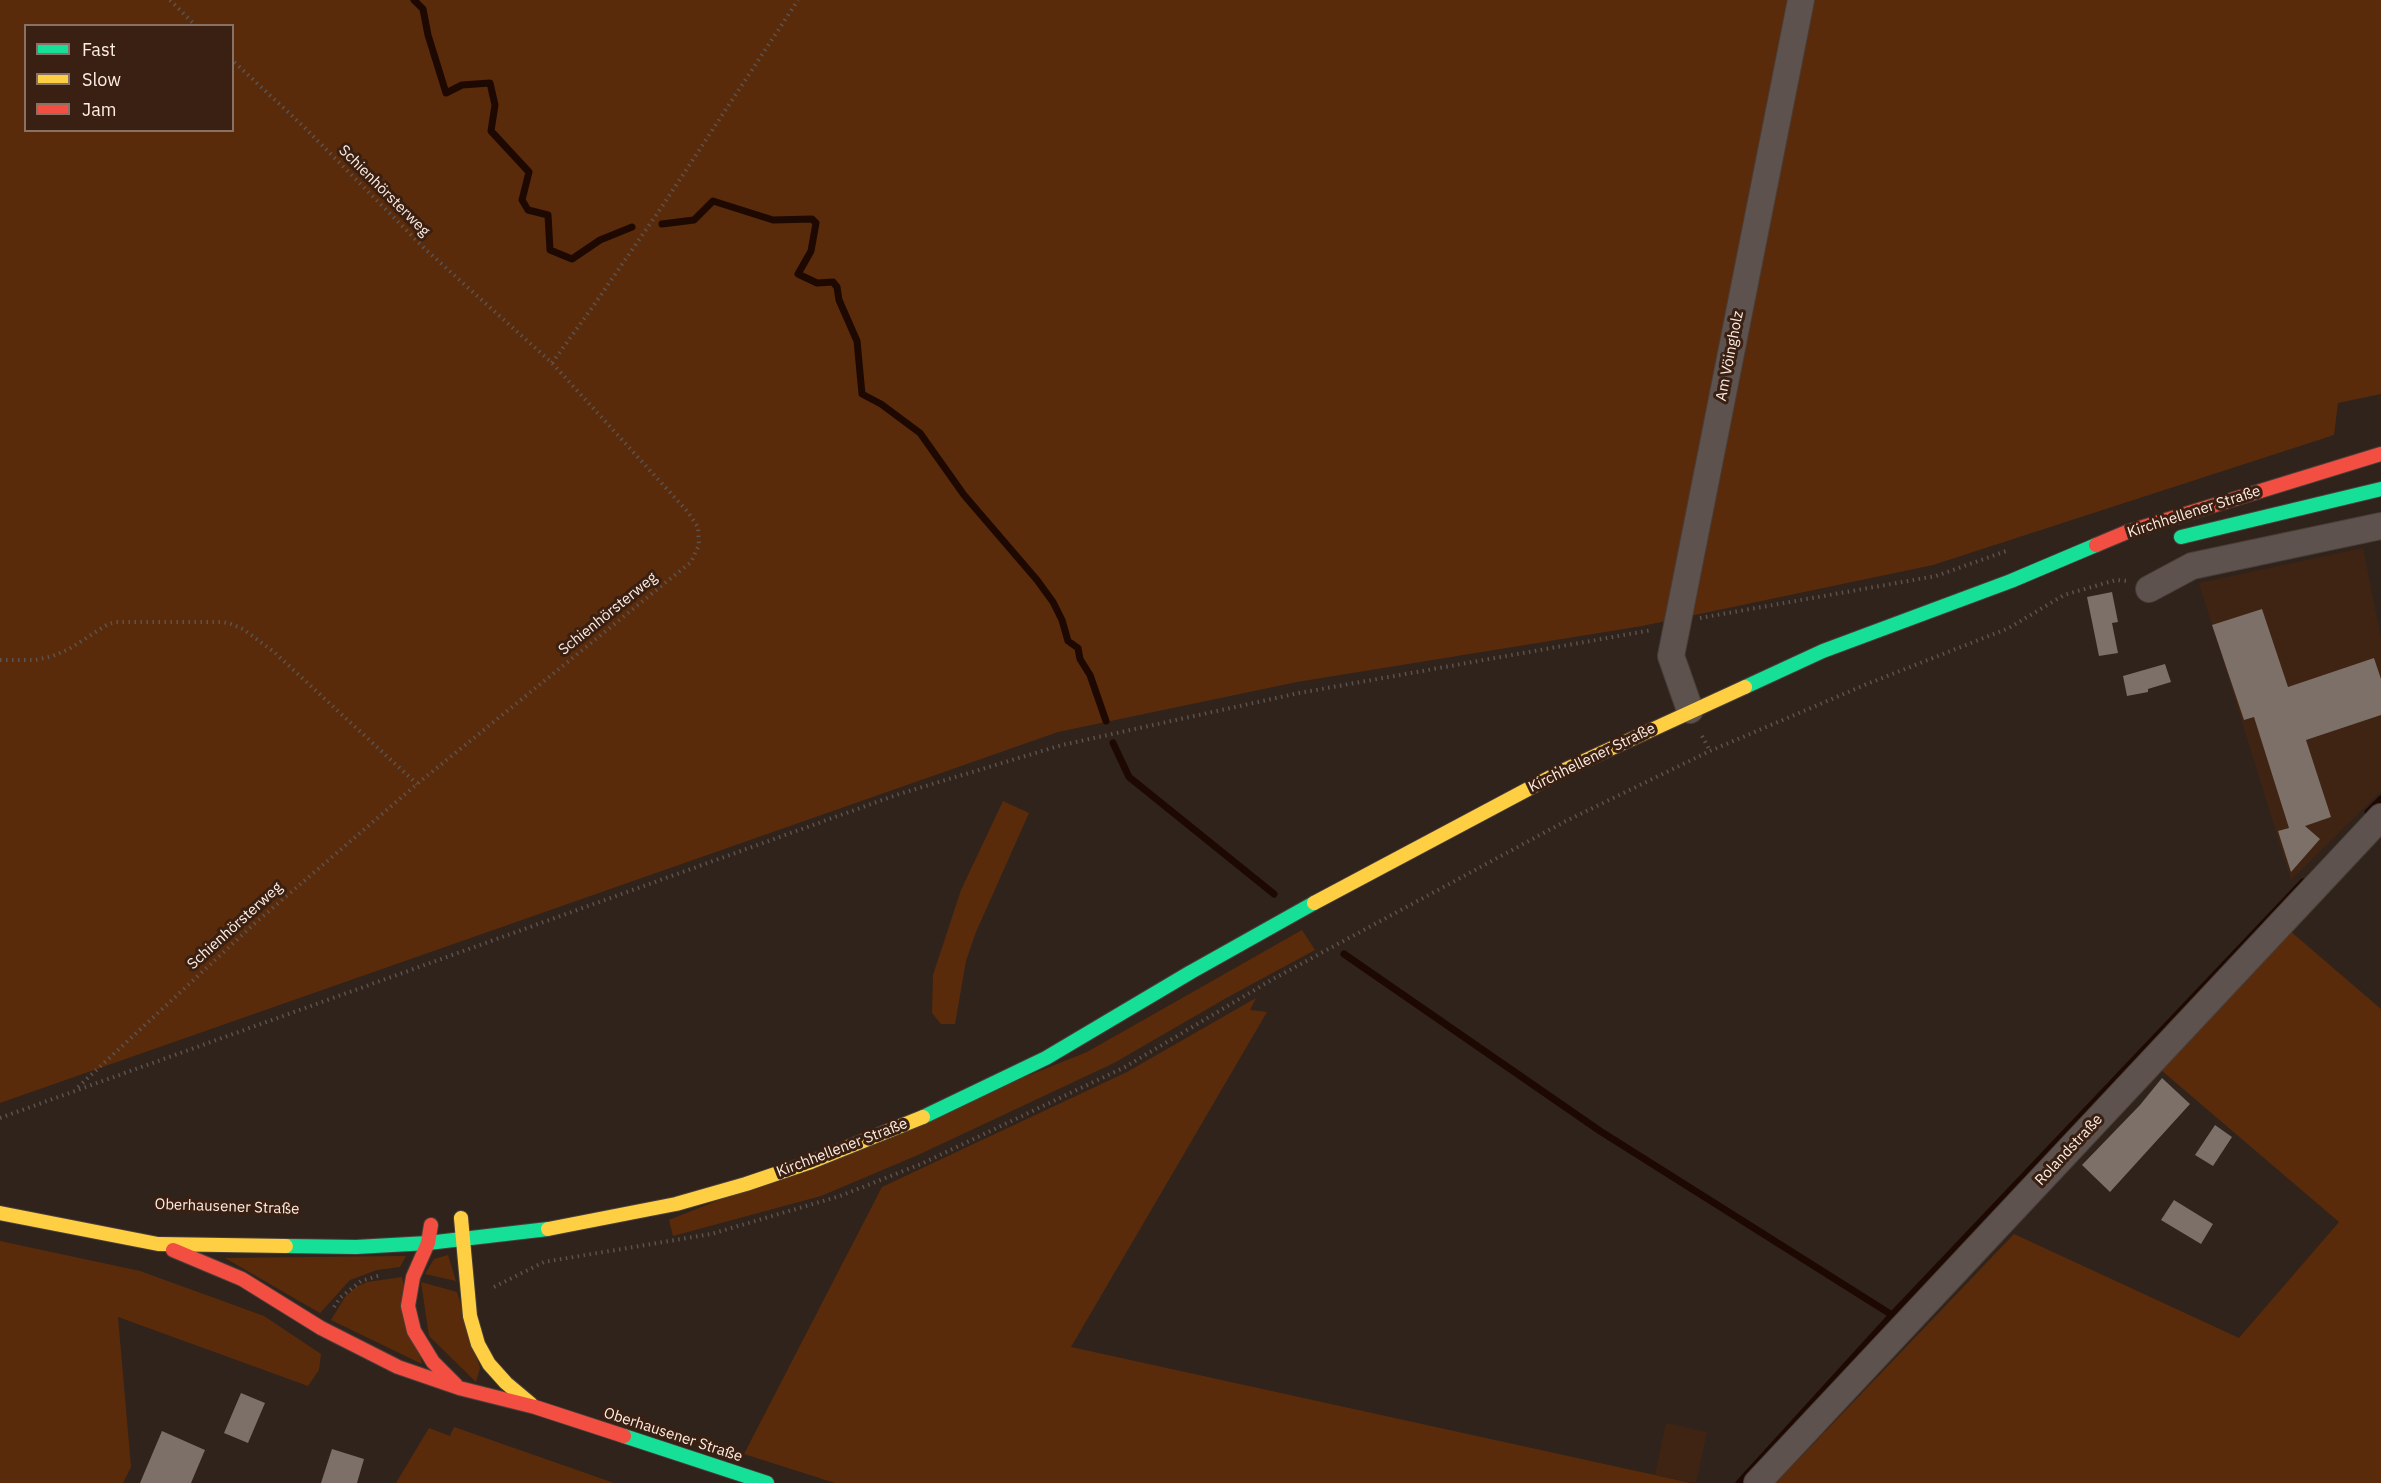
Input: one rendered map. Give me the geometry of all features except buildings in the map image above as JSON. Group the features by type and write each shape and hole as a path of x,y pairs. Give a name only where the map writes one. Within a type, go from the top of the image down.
{"main road":[{"name":"Kirchhellener Straße","path":"463,1239 621,1216 686,1201 811,1162 920,1119 1046,1058 1191,972 1364,875 1562,771 1690,710 1823,651 2011,581 2127,532 2381,454"},
{"name":"Kirchhellener Straße","path":"2166,540 2381,489"},
{"name":"Kirchhellener Straße","path":"2011,581 2110,554"},
{"name":"Kirchhellener Straße","path":"1038,1046 1191,972"},
{"name":"Oberhausener Straße","path":"0,1213 158,1244 356,1247 463,1239"},
{"name":"Oberhausener Straße","path":"452,1219 463,1239 470,1316 478,1344 489,1364 506,1383 535,1407"},
{"path":"413,1222 452,1219"},
{"path":"452,1219 428,1243 413,1277 408,1306 414,1331 433,1362 459,1388"},
{"name":"Oberhausener Straße","path":"158,1244 242,1280 321,1328 377,1357 459,1388 535,1407 767,1483"}],"street":[{"name":"Am Vöingholz","path":"1690,710 1671,656 1801,0"},
{"path":"2149,589 2192,566 2381,526"},
{"name":"Rolandstraße","path":"1757,1483 2381,817"}],"path":[{"path":"170,0 194,24"},
{"path":"552,363 663,205 798,0"},
{"name":"Schienhörsterweg","path":"0,1118 76,1089 254,924 417,784 691,562 699,545 698,527 687,511 552,363 425,249 302,125 234,62"},
{"path":"76,1089 899,794 1062,745 1299,693 1644,632 1677,622 1936,576 2019,546"},
{"path":"0,660 36,660 53,657 108,624 116,622 222,622 231,624 243,629 274,652 417,784"}],"shaded area":[{"path":"0,0 2381,0 2381,394 2338,403 2334,435 1933,565 1642,626 1297,682 1058,732 0,1103"},
{"path":"2363,548 2381,638 2381,791 2291,880 2199,583"},
{"path":"1003,801 1029,813 976,932 966,961 955,1024 941,1024 932,1013 933,975 961,890"},
{"path":"1302,930 1315,950 1114,1063 918,1155 821,1196 673,1236 669,1220 1087,1052"},
{"path":"2289,930 2381,1009 2381,1483 1776,1483 2014,1234 2239,1338 2339,1222 2161,1070"},
{"path":"1256,998 1250,1010 1267,1012 1071,1347 1691,1483 835,1483 744,1454 882,1187 1127,1072"},
{"path":"0,1241 140,1271 264,1316 321,1354 319,1370 308,1386 118,1317 131,1467 123,1483 0,1483"},
{"path":"448,1255 456,1281 425,1274 434,1259"},
{"path":"406,1256 400,1267 377,1270 350,1280 320,1313 225,1258"},
{"path":"402,1277 422,1364 331,1320 345,1297 356,1287 367,1282"},
{"path":"421,1282 457,1292 480,1368 476,1382 429,1336"},
{"path":"1666,1423 1707,1432 1696,1483 1655,1475"},
{"path":"454,1427 614,1483 396,1483 429,1428 450,1436"}],"waterway":[{"path":"414,0 423,9 428,35 446,93 462,85 490,83 495,105 491,131 529,172 522,200 528,210 548,215 550,250 572,259 600,240 632,227"},
{"path":"662,224 694,220 713,201 773,220 812,219 816,223 811,251 798,274 817,283 833,282 837,287 839,300 857,341 862,394 881,404 920,433 964,495 1037,580 1053,602 1062,620 1068,641 1078,648 1080,659 1090,675 1106,721"},
{"path":"1113,743 1129,777 1274,894"},
{"path":"2368,812 2381,799"},
{"path":"1739,1483 1892,1315 2303,882"},
{"path":"1344,954 1600,1131 1892,1315"}],"traffic: fast":[{"path":"2181,537 2381,489"},
{"path":"1745,687 1823,651 2011,581 2096,545"},
{"path":"923,1117 1046,1058 1191,972 1314,903"},
{"path":"286,1246 356,1247 428,1243 548,1229"},
{"path":"624,1436 767,1483"}],"traffic: slow":[{"path":"1314,903 1562,771 1745,687"},
{"path":"548,1229 676,1204 746,1184 811,1162 923,1117"},
{"path":"0,1213 158,1244 286,1246"},
{"path":"461,1218 470,1316 478,1344 489,1364 506,1383 531,1404"}],"traffic: jam":[{"path":"2096,545 2127,532 2381,454"},
{"path":"431,1225 428,1243 413,1277 408,1306 414,1331 433,1362 456,1385"},
{"path":"173,1250 242,1279 321,1328 398,1367 459,1388 535,1407 624,1436"}]}
